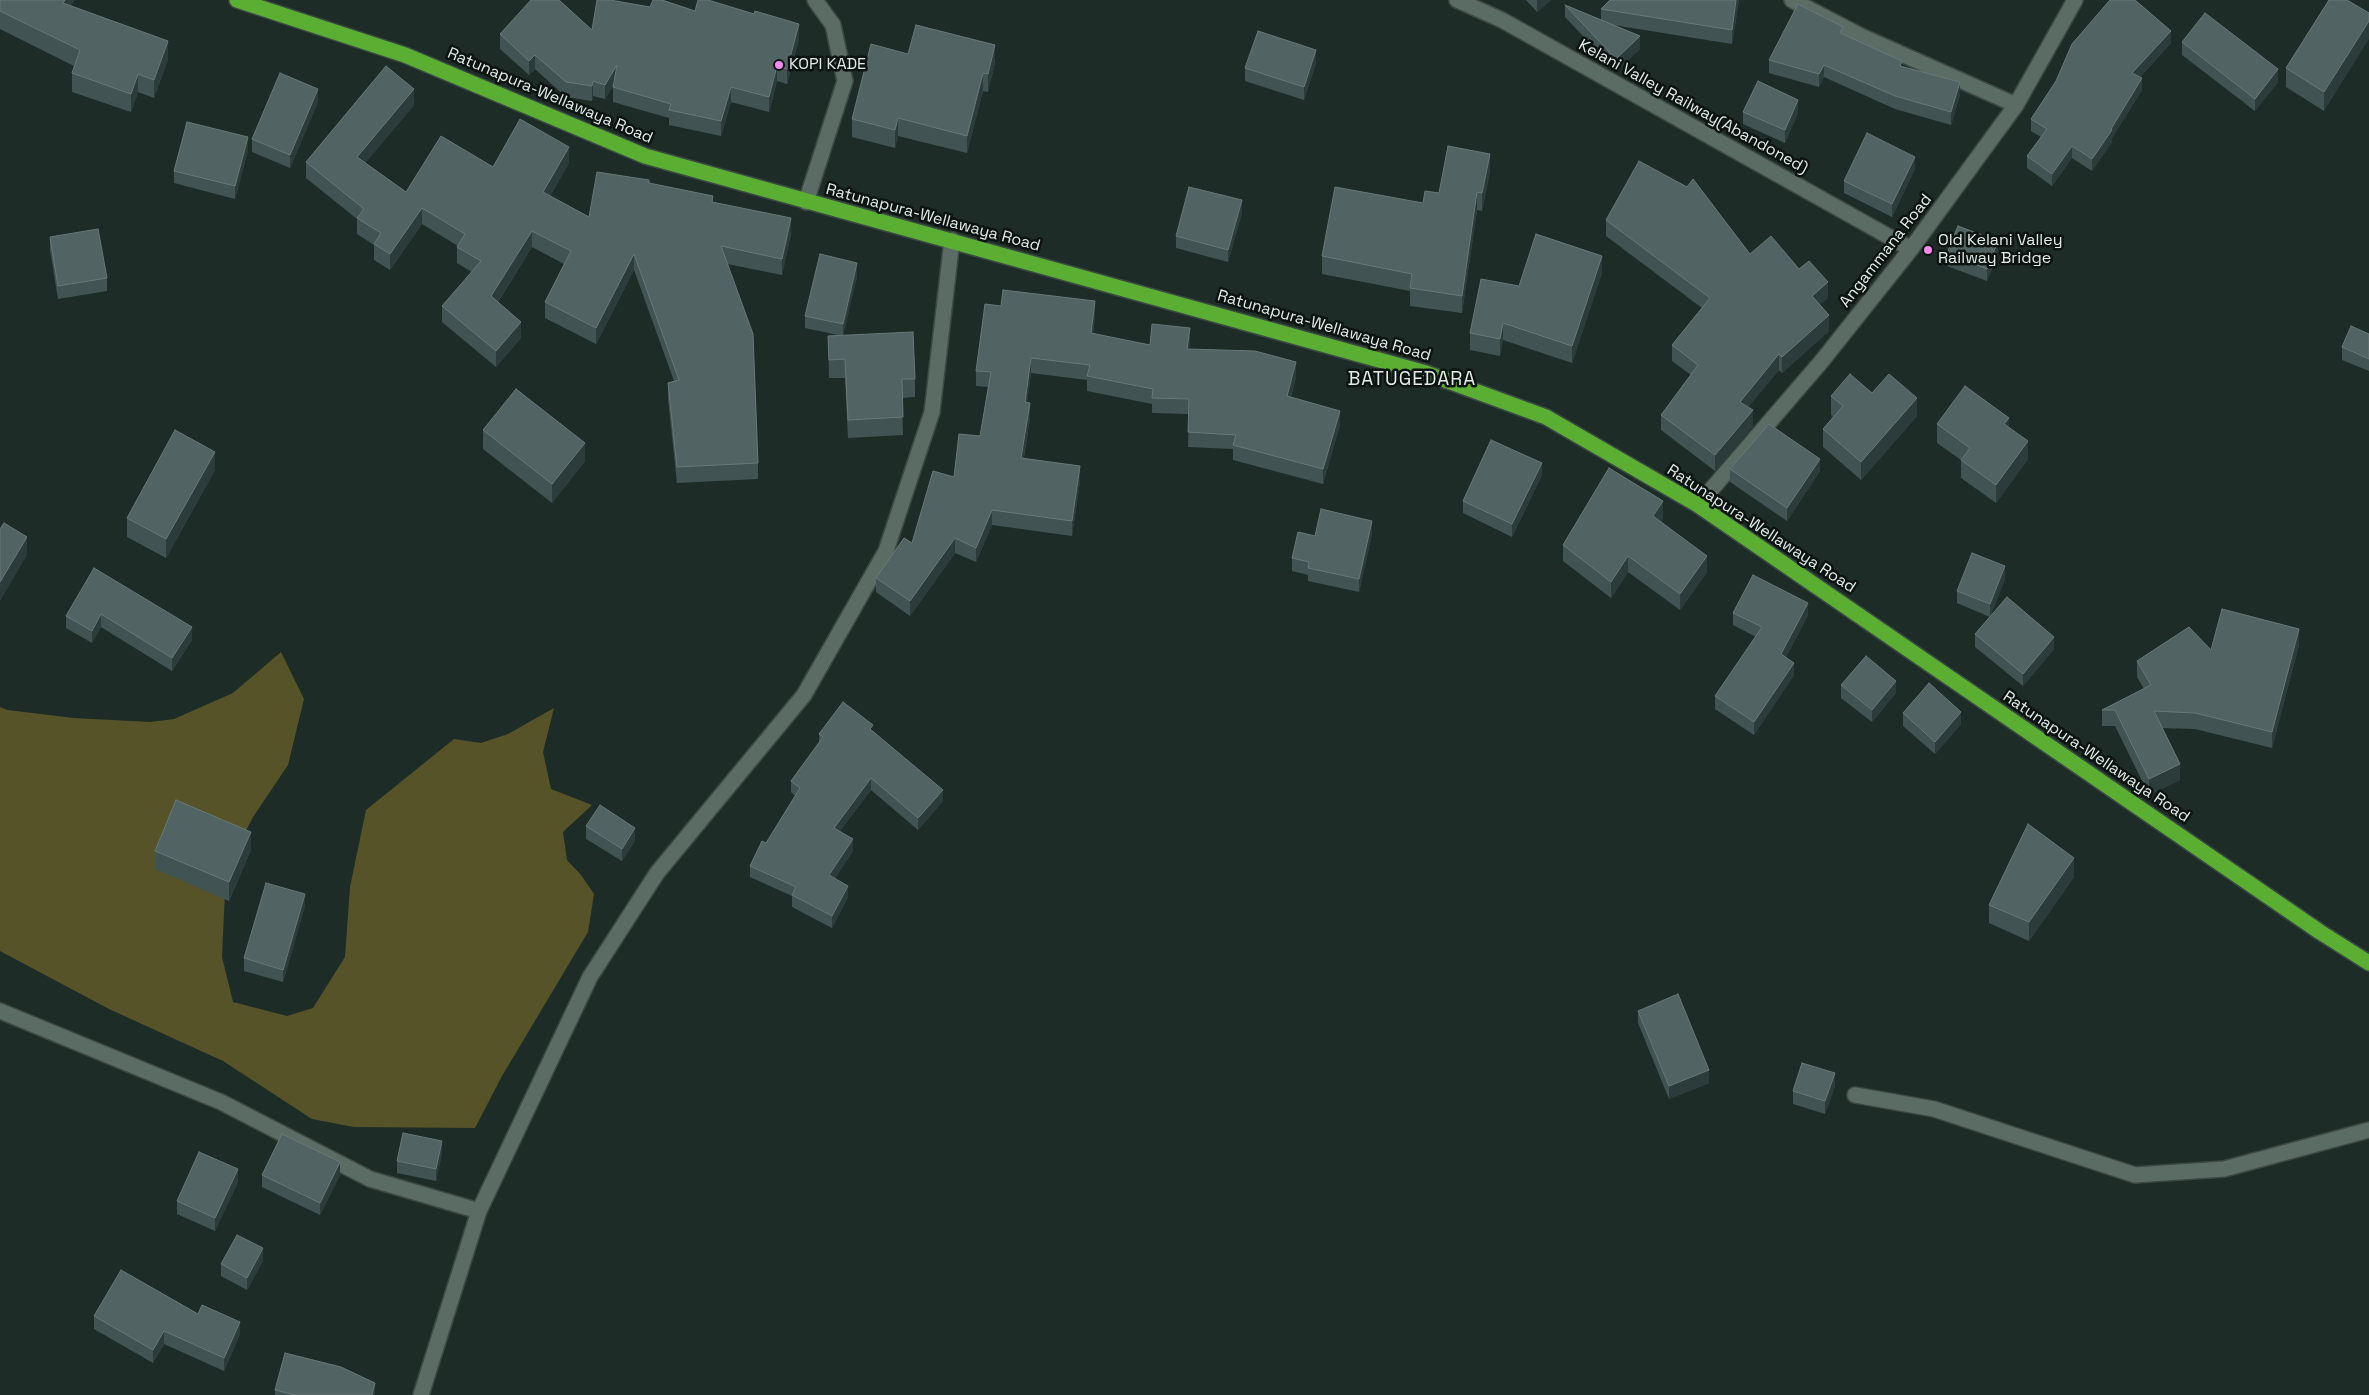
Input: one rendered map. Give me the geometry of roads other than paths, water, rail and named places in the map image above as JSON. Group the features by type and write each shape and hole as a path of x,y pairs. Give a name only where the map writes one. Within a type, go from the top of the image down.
{"highway":[{"name":"Ratunapura-Wellawaya Road","path":"237,0 405,55 645,156 1426,372 1546,418 1698,505 2320,932 2369,963"}],"street":[{"path":"806,202 845,81 833,25 814,0"},
{"name":"Kelani Valley Railway(Abandoned)","path":"1457,0 1502,20 1911,250"},
{"path":"1792,0 1861,36 2016,105"},
{"name":"Angammana Road","path":"1698,505 1821,362 1911,250 2016,105 2076,0"},
{"path":"421,1395 479,1211 590,977 657,873 804,695 886,551 932,412 952,240"},
{"path":"0,1011 221,1102 370,1180 479,1211"},
{"path":"1855,1095 1934,1109 2135,1175 2224,1169 2369,1130"}],"place":[{"name":"KOPI KADE","path":"779,65"},
{"name":"Old Kelani Valley Railway Bridge","path":"1928,250"}],"district":[{"name":"BATUGEDARA","path":"1412,380"}]}
